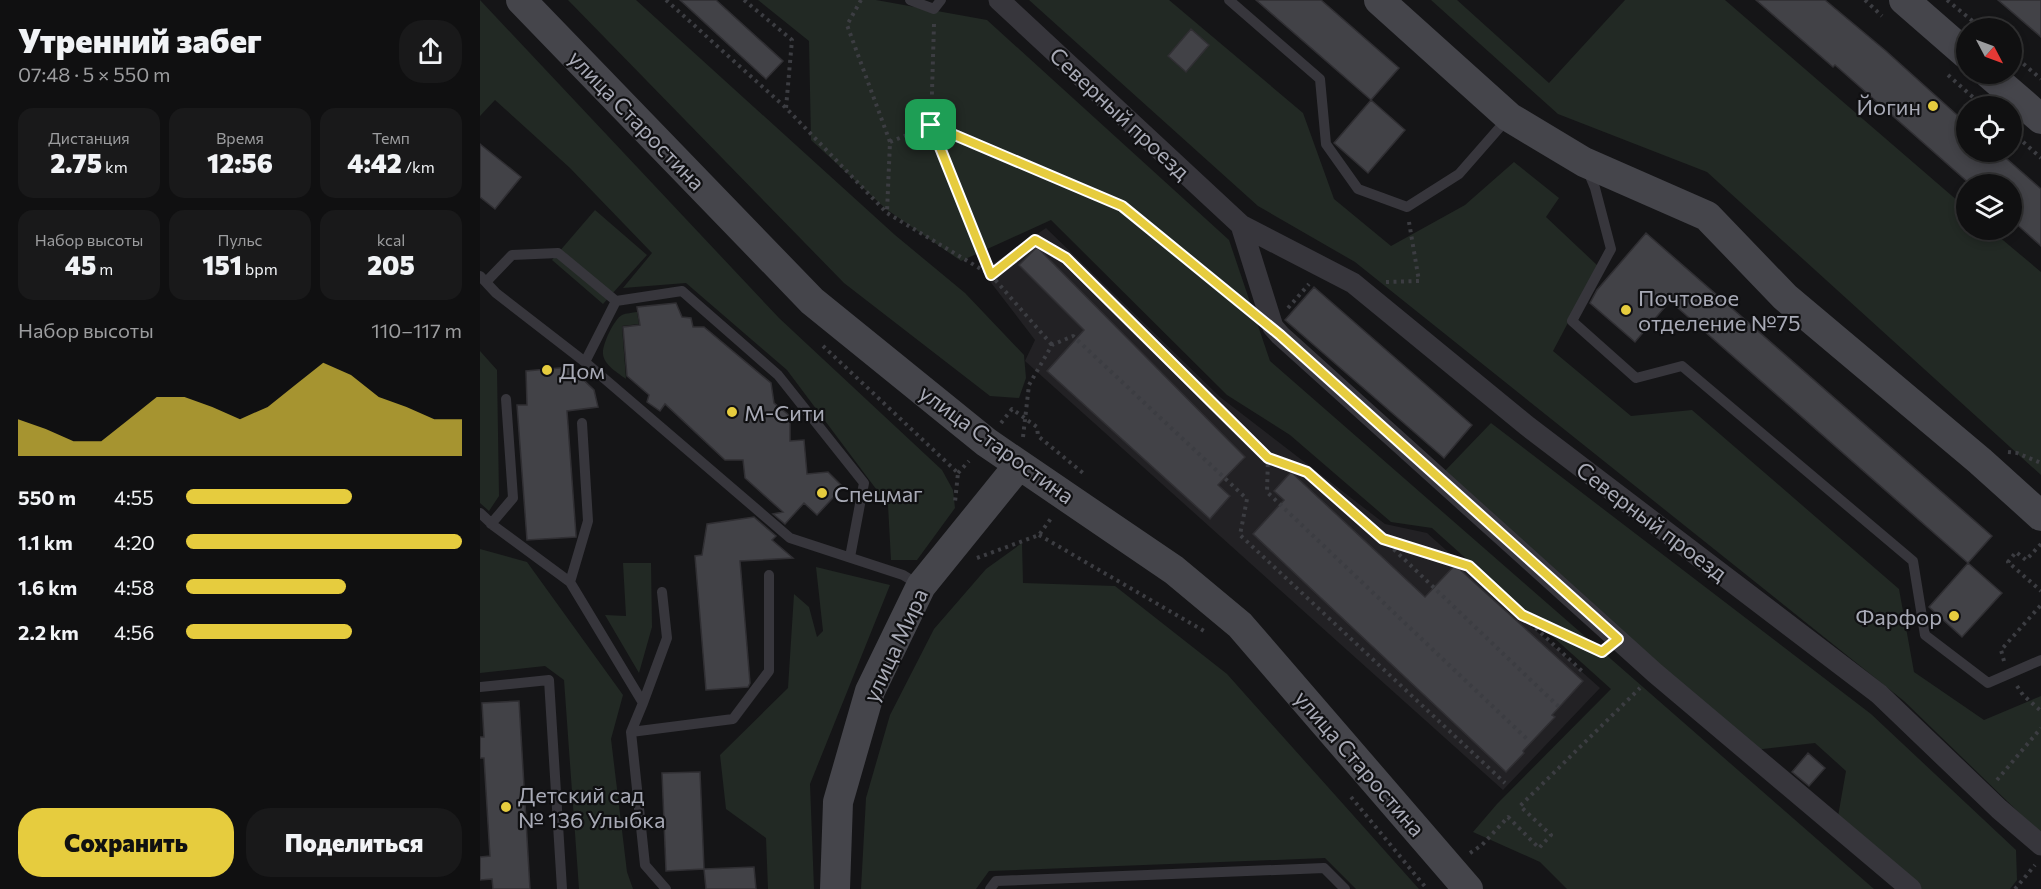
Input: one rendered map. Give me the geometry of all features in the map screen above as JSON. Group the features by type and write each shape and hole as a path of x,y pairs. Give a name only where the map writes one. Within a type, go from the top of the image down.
{"main road":[{"name":"улица Старостина","path":"521,0 812,300 986,441 1174,570 1240,625 1468,889"},
{"path":"1379,0 1509,117 1584,162 1707,216 1785,297 1980,461 2041,516"},
{"path":"1904,0 1956,45"},
{"path":"2001,84 2041,119"},
{"name":"улица Мира","path":"835,889 838,802 870,691 921,586 1019,465"}],"street":[{"name":"Северный проезд","path":"999,0 1241,225 1353,283 1526,425 1879,694 1984,795 2041,845"},
{"name":"Северный проезд","path":"1241,225 1273,327 1280,335 1618,639 1911,889"}],"lane":[{"path":"910,0 938,4"},
{"path":"1229,0 1320,79 1326,144 1358,189 1407,207 1459,174 1509,117"},
{"path":"1584,162 1595,188 1611,249 1572,321 1636,378 1682,366 1913,561 1925,635 1988,683 2041,660"},
{"path":"850,557 864,483 778,375 682,291 616,301 558,253 512,255 483,279 496,293 585,362 790,538 903,575 921,586"},
{"path":"585,362 616,301"},
{"path":"491,524 513,498 506,399"},
{"path":"570,582 588,521 582,423"},
{"path":"480,513 491,524 570,582 643,703"},
{"path":"631,732 733,719 769,671 769,575"},
{"path":"662,592 667,638 631,732 645,865 666,889"},
{"path":"480,687 549,680 562,889"},
{"path":"990,889 996,881 1324,868 1345,889"}],"path":[{"path":"666,0 786,108 887,213 991,275 1052,345"},
{"path":"744,0 792,40 786,108"},
{"path":"861,0 847,25 890,142 887,213"},
{"path":"1947,0 1969,18"},
{"path":"938,4 931,125 991,275"},
{"path":"2022,63 2041,79"},
{"path":"890,142 931,125 1122,206 1245,307"},
{"path":"2022,141 2041,159"},
{"path":"1353,283 1419,281 1407,207"},
{"path":"991,275 1035,240 1066,258 1268,458 1307,472 1383,539 1559,707"},
{"path":"1291,304 1306,286"},
{"path":"1019,465 1029,385 1052,345 1073,336 1246,499 1240,535 1505,783"},
{"path":"817,340 958,473 955,504 950,511"},
{"path":"2017,453 2041,463"},
{"path":"1268,458 1267,492 1528,740"},
{"path":"975,558 1040,535 1204,631"},
{"path":"1383,539 1469,566 1583,672"},
{"path":"2041,544 2026,560 2016,552 2008,562 2041,591"},
{"path":"2008,674 2001,650 2041,605"},
{"path":"1522,615 1602,652 1618,639"},
{"path":"1482,845 1508,817 1539,848 1551,835 1520,806 1636,693"},
{"path":"2023,695 2041,711"},
{"path":"1984,795 2041,728"},
{"path":"1344,788 1427,889"},
{"path":"2015,889 2041,858"}],"shaded area":[{"path":"480,0 779,318 942,470 953,490 955,508 917,560 891,560 888,505 787,370 686,283 623,288 652,253 570,168 495,100 480,116"},
{"path":"568,0 636,0 895,235 965,293 1024,355 1026,378 1019,398 990,396 844,283"},
{"path":"758,0 876,0 987,20 1229,240 1270,361 1874,889 1567,889 1540,862 1473,832 1497,804 1611,689 1432,528 1391,522 1290,435 1227,395 1051,220 961,261 886,209 811,140 809,41"},
{"path":"1029,0 1169,0 1303,113 1334,199 1391,246 1465,205 1514,162 1559,198 1546,217 1598,266 1553,351 1631,416 1692,410 1899,589 1914,672 1984,720 2041,696 2041,834 1904,701 1355,262 1258,206"},
{"path":"1431,0 1457,0 1549,83 1625,0 1725,0 1956,199 1956,240 2003,240 2041,272 2041,475 1707,172 1558,114"},
{"path":"595,210 647,255 603,304 552,260"},
{"path":"1046,228 1220,397 1385,524 1427,533 1600,688 1503,790 1025,361 1035,340 982,271"},
{"path":"637,312 639,324 622,326 626,379 606,362 603,350 609,333 619,317"},
{"path":"480,351 497,370 499,496 489,511 480,503"},
{"path":"1491,423 1871,714 2016,850 2017,880 2010,889 1919,889 1837,822 1846,771 1815,743 1754,750 1441,475"},
{"path":"1022,543 1023,583 1115,586 1227,674 1419,889 1356,889 1325,858 989,871 976,889 861,889 866,798 890,715 934,629 986,569"},
{"path":"480,549 527,562 623,695 611,739 627,872 633,889 579,889 564,680 545,666 480,673"},
{"path":"623,563 651,563 652,627 639,673 605,615 626,616"},
{"path":"816,567 890,585 810,784 814,889 768,889 766,838 726,809 720,755 788,688 794,594 809,607 817,637 823,631"}],"building":[{"path":"680,0 716,0 783,61 766,79"},
{"path":"1256,0 1321,0 1399,68 1371,100"},
{"path":"1756,0 1825,0 1886,51 1956,114 1956,162 2010,162 2041,189 2041,246 2022,229 2022,174 1959,174 1835,65 1833,67"},
{"path":"1998,0 2041,0 2041,37 2022,21 2022,18 2019,18"},
{"path":"1191,29 1209,45 1186,72 1168,56"},
{"path":"1371,100 1405,130 1368,173 1334,143"},
{"path":"480,144 521,177 495,209 480,197"},
{"path":"1646,233 1992,536 1968,563 1670,301 1635,342 1590,303 1597,290"},
{"path":"1037,247 1245,457 1218,485 1230,496 1210,519 1047,371 1084,330 1019,265"},
{"path":"1314,287 1472,425 1444,458 1285,320"},
{"name":"М-Сити","path":"676,303 682,317 691,318 693,327 704,327 771,383 774,403 790,416 790,441 804,440 807,474 828,472 843,487 817,515 804,503 785,524 773,514 783,512 745,478 743,460 725,460 665,404 660,411 647,402 649,395 627,376 623,327 640,325 637,307"},
{"path":"570,367 594,390 598,407 567,411 576,537 527,540 517,405 527,405 526,371"},
{"path":"1291,472 1425,597 1455,565 1583,681 1552,715 1555,717 1506,772 1253,534 1284,500 1274,491"},
{"path":"754,517 776,536 772,540 793,558 740,561 750,683 748,687 706,690 695,556 702,555 707,524"},
{"path":"1968,563 2002,593 1962,637 1929,607"},
{"name":"Детский сад № 136 Улыбка","path":"519,701 530,889 493,889 492,879 480,880 480,857 490,856 484,758 480,758 480,737 484,737 482,703"},
{"path":"1808,753 1825,768 1809,786 1792,772"},
{"path":"700,772 704,869 666,871 662,773"},
{"path":"754,867 756,889 706,889 704,869"}],"place":[{"name":"Йогин","path":"1933,106"},
{"name":"Почтовое отделение №75","path":"1626,310"},
{"name":"Дом","path":"547,370"},
{"name":"М-Сити","path":"732,412"},
{"name":"Спецмаг","path":"822,493"},
{"name":"Фарфор","path":"1954,616"},
{"name":"Детский сад № 136 Улыбка","path":"506,807"}],"route":[{"path":"931,125 1122,206 1280,335 1618,639 1602,652 1522,615 1469,566 1383,539 1307,472 1268,458 1066,258 1035,240 991,275 931,125"}]}
